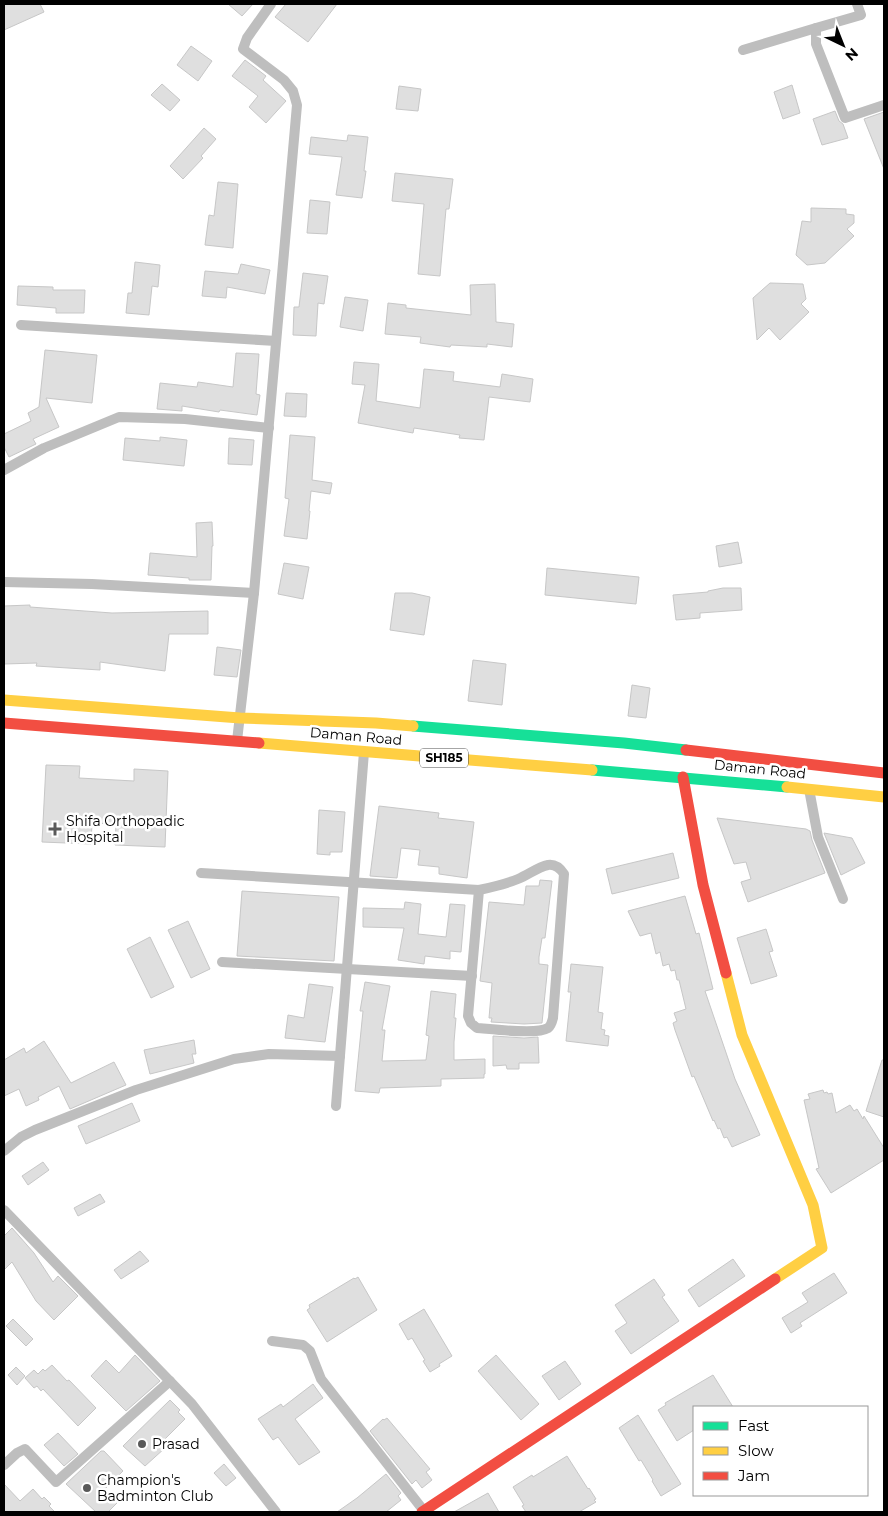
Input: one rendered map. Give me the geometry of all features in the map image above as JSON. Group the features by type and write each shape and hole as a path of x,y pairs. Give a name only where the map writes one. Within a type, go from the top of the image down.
{"main road":[{"path":"4,700 240,718 376,723 614,742 884,773"},
{"name":"Daman Road","path":"4,723 683,777 884,797"},
{"path":"423,1511 822,1248 813,1205 742,1035 703,885 683,777"}],"street":[{"path":"238,741 254,593 297,105 293,91 284,80 243,49 247,38 270,4"},
{"path":"742,50 861,15 857,4"},
{"path":"816,28 816,44 845,118 884,105"},
{"path":"21,325 276,341"},
{"path":"4,470 44,448 118,417 185,419 269,428"},
{"path":"4,582 92,584 254,593"},
{"path":"336,1106 364,752"},
{"path":"809,789 818,837 843,899"},
{"path":"200,873 480,890 512,881 546,865 554,865 561,868 564,874 553,1018 551,1025 546,1030 477,1028 471,1024 468,1016 480,890"},
{"path":"222,962 472,976"},
{"path":"4,1151 21,1137 35,1130 136,1090 234,1059 269,1054 340,1056"},
{"path":"4,1210 192,1404 276,1512"},
{"path":"272,1341 303,1345 310,1351 321,1379 423,1511"},
{"path":"4,1466 25,1448 56,1482 170,1380"}],"building":[{"path":"4,4 40,4 44,12 4,30"},
{"path":"228,4 253,4 242,16"},
{"path":"286,4 337,4 308,42 275,17"},
{"path":"191,46 212,61 198,81 177,65"},
{"path":"245,60 266,76 263,80 286,101 266,123 249,107 258,96 232,76"},
{"path":"162,84 180,100 170,111 151,95"},
{"path":"792,85 800,113 783,119 774,92"},
{"path":"399,86 421,89 418,111 396,109"},
{"path":"835,111 839,121 843,124 848,138 822,145 813,119"},
{"path":"884,112 884,169 864,119"},
{"path":"204,128 216,139 201,156 203,158 183,179 170,166"},
{"path":"348,135 368,137 362,198 336,195 342,157 309,154 311,137 347,141"},
{"path":"395,173 453,179 449,209 446,209 440,276 418,274 424,204 392,201"},
{"path":"218,182 238,184 233,248 205,245 209,215 214,216"},
{"path":"310,200 330,202 327,234 307,233"},
{"path":"811,208 846,209 846,214 854,215 854,223 847,229 854,236 825,263 807,265 796,255 802,221 811,222"},
{"path":"135,262 160,265 158,287 152,286 149,315 126,313 128,293 132,293"},
{"path":"241,264 270,270 265,294 227,287 226,298 202,296 205,271 238,274"},
{"path":"303,273 328,276 324,304 318,303 316,336 293,335 294,307 299,307"},
{"path":"770,283 803,284 806,299 801,304 809,312 780,340 769,328 757,340 753,298"},
{"path":"495,284 496,322 514,324 512,347 487,344 487,347 451,345 450,347 420,343 421,337 385,334 388,303 406,305 406,308 471,315 470,285"},
{"path":"18,286 53,287 53,290 85,290 84,313 56,313 56,308 17,305"},
{"path":"345,297 368,300 363,331 340,327"},
{"path":"45,350 97,355 92,403 46,398 59,427 33,439 36,444 9,457 4,447 4,434 31,421 28,413 39,407"},
{"path":"236,353 259,354 256,394 260,395 257,415 220,410 219,412 182,406 182,411 157,409 160,383 197,387 198,382 233,387"},
{"path":"354,362 379,364 376,401 420,408 424,369 454,372 453,381 500,387 502,374 533,379 530,402 489,397 484,440 459,438 460,435 414,428 413,433 358,423 365,385 352,384"},
{"path":"286,393 307,394 306,417 284,416"},
{"path":"290,435 315,437 312,480 332,483 330,494 311,491 307,539 284,536 289,499 285,498"},
{"path":"160,437 187,440 184,466 123,460 125,438 160,441"},
{"path":"229,438 254,440 252,465 228,464"},
{"path":"212,522 211,580 189,580 189,578 148,575 150,553 197,557 196,523"},
{"path":"738,542 742,563 719,567 716,546"},
{"path":"284,563 309,567 303,599 278,594"},
{"path":"547,568 639,577 636,604 545,595"},
{"path":"723,588 741,588 742,610 700,613 700,618 676,620 673,595 708,592"},
{"path":"395,593 412,593 430,597 424,635 390,630"},
{"path":"30,605 30,607 112,613 208,611 208,634 169,634 165,671 100,662 100,670 36,666 37,663 4,664 4,606"},
{"path":"217,647 241,650 237,677 214,675"},
{"path":"473,660 506,664 502,705 468,701"},
{"path":"632,685 650,688 646,718 628,716"},
{"path":"46,765 80,766 79,778 134,781 134,769 168,771 165,847 115,845 116,824 92,823 91,844 42,842"},
{"path":"379,806 439,813 438,818 474,822 467,878 439,874 439,867 418,865 420,850 401,848 397,878 370,876"},
{"path":"319,810 345,812 342,852 330,852 330,855 317,854"},
{"path":"717,818 810,831 825,873 748,902 741,882 751,879 746,862 734,864"},
{"path":"824,833 852,838 865,863 841,875"},
{"path":"673,853 679,878 612,894 606,869"},
{"path":"540,880 552,881 545,938 542,938 539,957 539,964 548,965 542,1023 491,1022 492,1018 489,1018 492,983 480,981 489,902 524,905 526,886 539,886"},
{"path":"242,891 339,897 334,961 237,956"},
{"path":"685,896 696,934 699,933 713,989 705,991 735,1079 760,1135 732,1147 727,1137 724,1138 720,1128 718,1129 713,1121 694,1076 692,1077 675,1030 673,1023 677,1021 674,1013 686,1009 675,970 671,971 669,964 663,966 660,952 656,954 651,933 640,936 628,911"},
{"path":"405,902 421,904 418,934 446,937 450,904 465,905 461,952 450,951 450,959 425,956 424,964 398,960 404,928 363,927 363,908 404,909"},
{"path":"188,921 210,969 191,978 168,930"},
{"path":"766,929 773,951 769,952 777,976 751,984 737,938"},
{"path":"150,937 174,987 151,998 127,949"},
{"path":"571,964 603,967 598,1012 603,1013 601,1029 605,1030 604,1035 609,1036 608,1046 566,1041 571,992 568,992"},
{"path":"365,982 390,986 382,1030 385,1030 382,1061 426,1060 429,1036 426,1035 431,991 456,994 454,1060 485,1059 484,1078 441,1079 441,1086 380,1088 379,1093 355,1091 363,1011 360,1011"},
{"path":"309,984 333,987 325,1042 285,1038 288,1015 304,1018"},
{"path":"493,1036 538,1037 539,1063 519,1063 519,1069 507,1069 506,1065 493,1066"},
{"path":"194,1040 196,1054 192,1054 194,1063 150,1074 144,1050"},
{"path":"44,1041 71,1083 114,1062 126,1085 70,1109 59,1086 38,1097 39,1100 26,1106 19,1089 4,1096 4,1060 24,1048 26,1053"},
{"path":"882,1060 884,1060 884,1117 866,1111"},
{"path":"823,1090 824,1093 832,1093 836,1113 850,1105 854,1111 857,1109 863,1119 864,1116 884,1148 884,1160 831,1193 816,1169 819,1168 804,1100 810,1099 808,1094"},
{"path":"132,1103 140,1121 86,1144 78,1126"},
{"path":"43,1162 49,1170 28,1185 22,1176"},
{"path":"100,1194 105,1202 78,1216 74,1208"},
{"path":"12,1228 34,1253 53,1282 58,1276 78,1296 54,1320 36,1301 12,1262 4,1270 4,1236"},
{"path":"140,1251 149,1261 121,1279 114,1270"},
{"path":"733,1259 745,1276 699,1307 688,1290"},
{"path":"834,1273 847,1293 800,1323 802,1326 791,1333 782,1318 808,1302 802,1293"},
{"path":"358,1277 377,1310 327,1342 307,1310 310,1308 309,1305"},
{"path":"654,1279 665,1295 662,1297 679,1321 631,1354 615,1331 627,1323 615,1305"},
{"path":"424,1309 452,1356 430,1372 412,1338 408,1340 399,1324"},
{"path":"13,1319 33,1339 26,1346 6,1326"},
{"path":"135,1355 160,1381 126,1411 91,1376 106,1360 119,1373"},
{"path":"496,1355 539,1404 521,1420 478,1371"},
{"path":"565,1361 581,1384 559,1400 542,1376"},
{"path":"52,1365 96,1408 78,1426 43,1389 41,1391 37,1386 34,1388 25,1378 34,1370 38,1374 43,1369 45,1371"},
{"path":"16,1367 25,1376 17,1385 8,1375"},
{"path":"713,1375 732,1406 693,1406 693,1431 677,1441 658,1410 666,1405 665,1403"},
{"path":"313,1384 323,1398 295,1419 320,1452 299,1465 278,1437 273,1440 258,1419 281,1404 283,1407"},
{"path":"170,1400 180,1410 178,1412 185,1419 161,1443 165,1448 145,1466 123,1446"},
{"path":"638,1415 681,1484 661,1496 641,1460 639,1461 619,1428"},
{"path":"387,1418 430,1469 426,1472 432,1480 422,1488 416,1480 412,1484 370,1431 383,1419"},
{"path":"58,1433 78,1454 64,1466 44,1445"},
{"name":"Champion's Badminton Club","path":"101,1451 104,1451 123,1471 104,1490 118,1502 108,1512 96,1512 66,1484"},
{"path":"567,1456 596,1499 594,1500 596,1502 579,1512 526,1512 513,1487"},
{"path":"224,1464 236,1478 226,1486 214,1473"},
{"path":"386,1474 401,1493 398,1496 401,1500 386,1512 337,1512 357,1498"},
{"path":"4,1484 20,1501 33,1489 42,1499 44,1497 51,1504 49,1506 55,1512 4,1512"},
{"path":"488,1493 499,1512 454,1512"}],"traffic: fast":[{"path":"413,726 624,743 686,750"},
{"path":"592,770 787,787"}],"traffic: slow":[{"path":"4,700 240,718 413,726"},
{"path":"259,743 592,770"},
{"path":"787,787 884,797"},
{"path":"726,973 742,1035 813,1205 822,1248 775,1279"}],"traffic: jam":[{"path":"4,723 259,743"},
{"path":"686,750 884,773"},
{"path":"683,777 703,885 726,973"},
{"path":"422,1512 775,1279"}],"place":[{"name":"Shifa Orthopadic Hospital","path":"55,829"},
{"name":"Prasad","path":"142,1444"},
{"name":"Champion's Badminton Club","path":"87,1488"}]}
